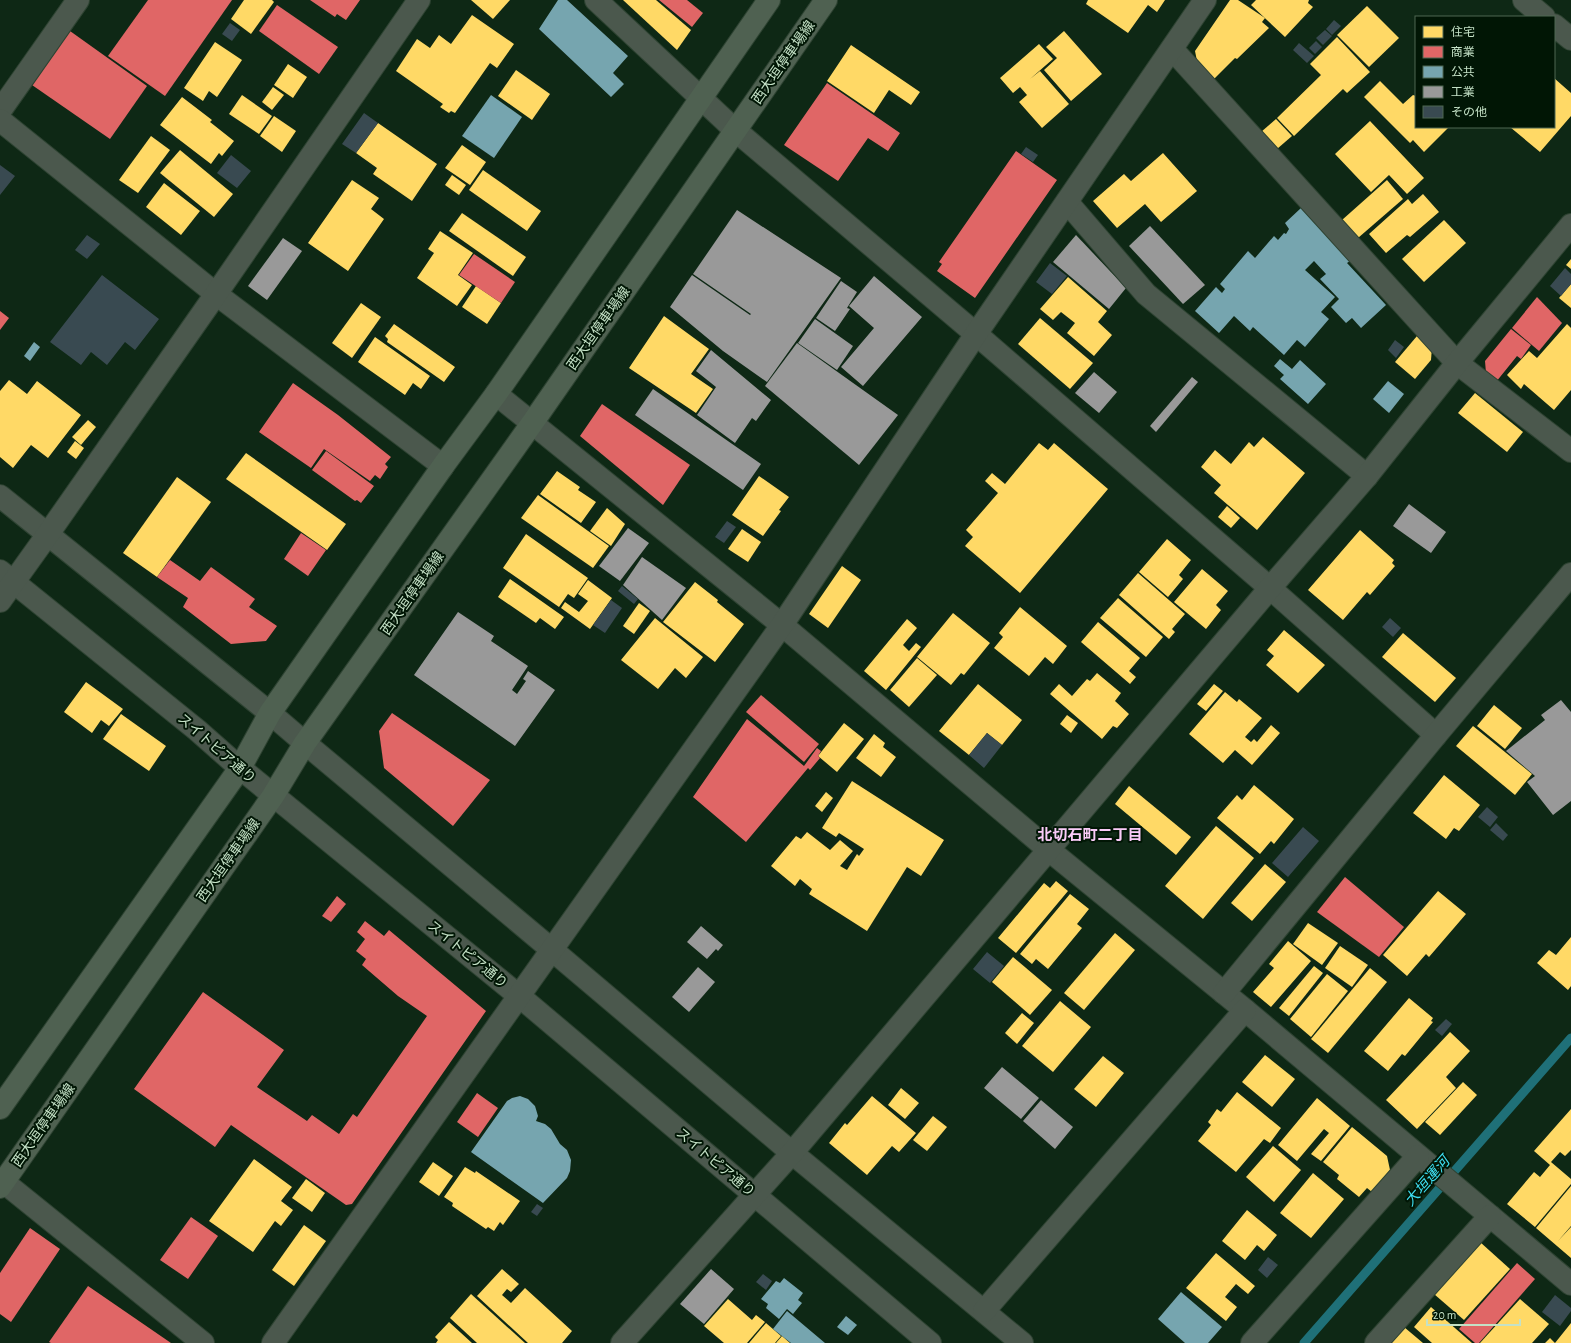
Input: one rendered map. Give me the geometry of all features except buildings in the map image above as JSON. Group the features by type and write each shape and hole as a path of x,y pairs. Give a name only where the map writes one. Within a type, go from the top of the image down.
{"main road":[{"path":"0,1108 240,768 270,712 443,466 496,394 769,0"},
{"name":"西大垣停車場線","path":"1,1183 273,796 305,744 533,422 826,0"}],"street":[{"path":"0,112 78,0"},
{"path":"0,601 6,577 48,534 419,0"},
{"path":"596,0 735,130 976,334 1270,588 1436,735"},
{"path":"273,1343 782,625 976,334 1205,0"},
{"path":"1524,0 1543,16"},
{"path":"1555,26 1571,39"},
{"path":"1172,49 1458,363 1571,451"},
{"path":"0,120 216,294 443,466"},
{"path":"1067,202 1146,294 1367,476"},
{"path":"622,1343 792,1153 1270,588 1367,476 1571,225"},
{"path":"496,394 533,422 782,625 1049,850 1245,1010 1571,1284"},
{"path":"0,496 270,712 305,744 551,949 792,1153 984,1310 1022,1343"},
{"path":"1224,993 1436,735 1571,574"},
{"name":"スイトピア通り","path":"6,577 197,730 273,796 518,996 928,1342"},
{"path":"984,1310 1245,1010"},
{"path":"1252,1343 1423,1160"},
{"path":"1,1183 203,1343"},
{"path":"1376,1343 1484,1211"}],"waterway":[{"name":"大垣運河","path":"1304,1343 1571,1038"}],"district":[{"name":"北切石町二丁目","path":"1090,835"}]}
